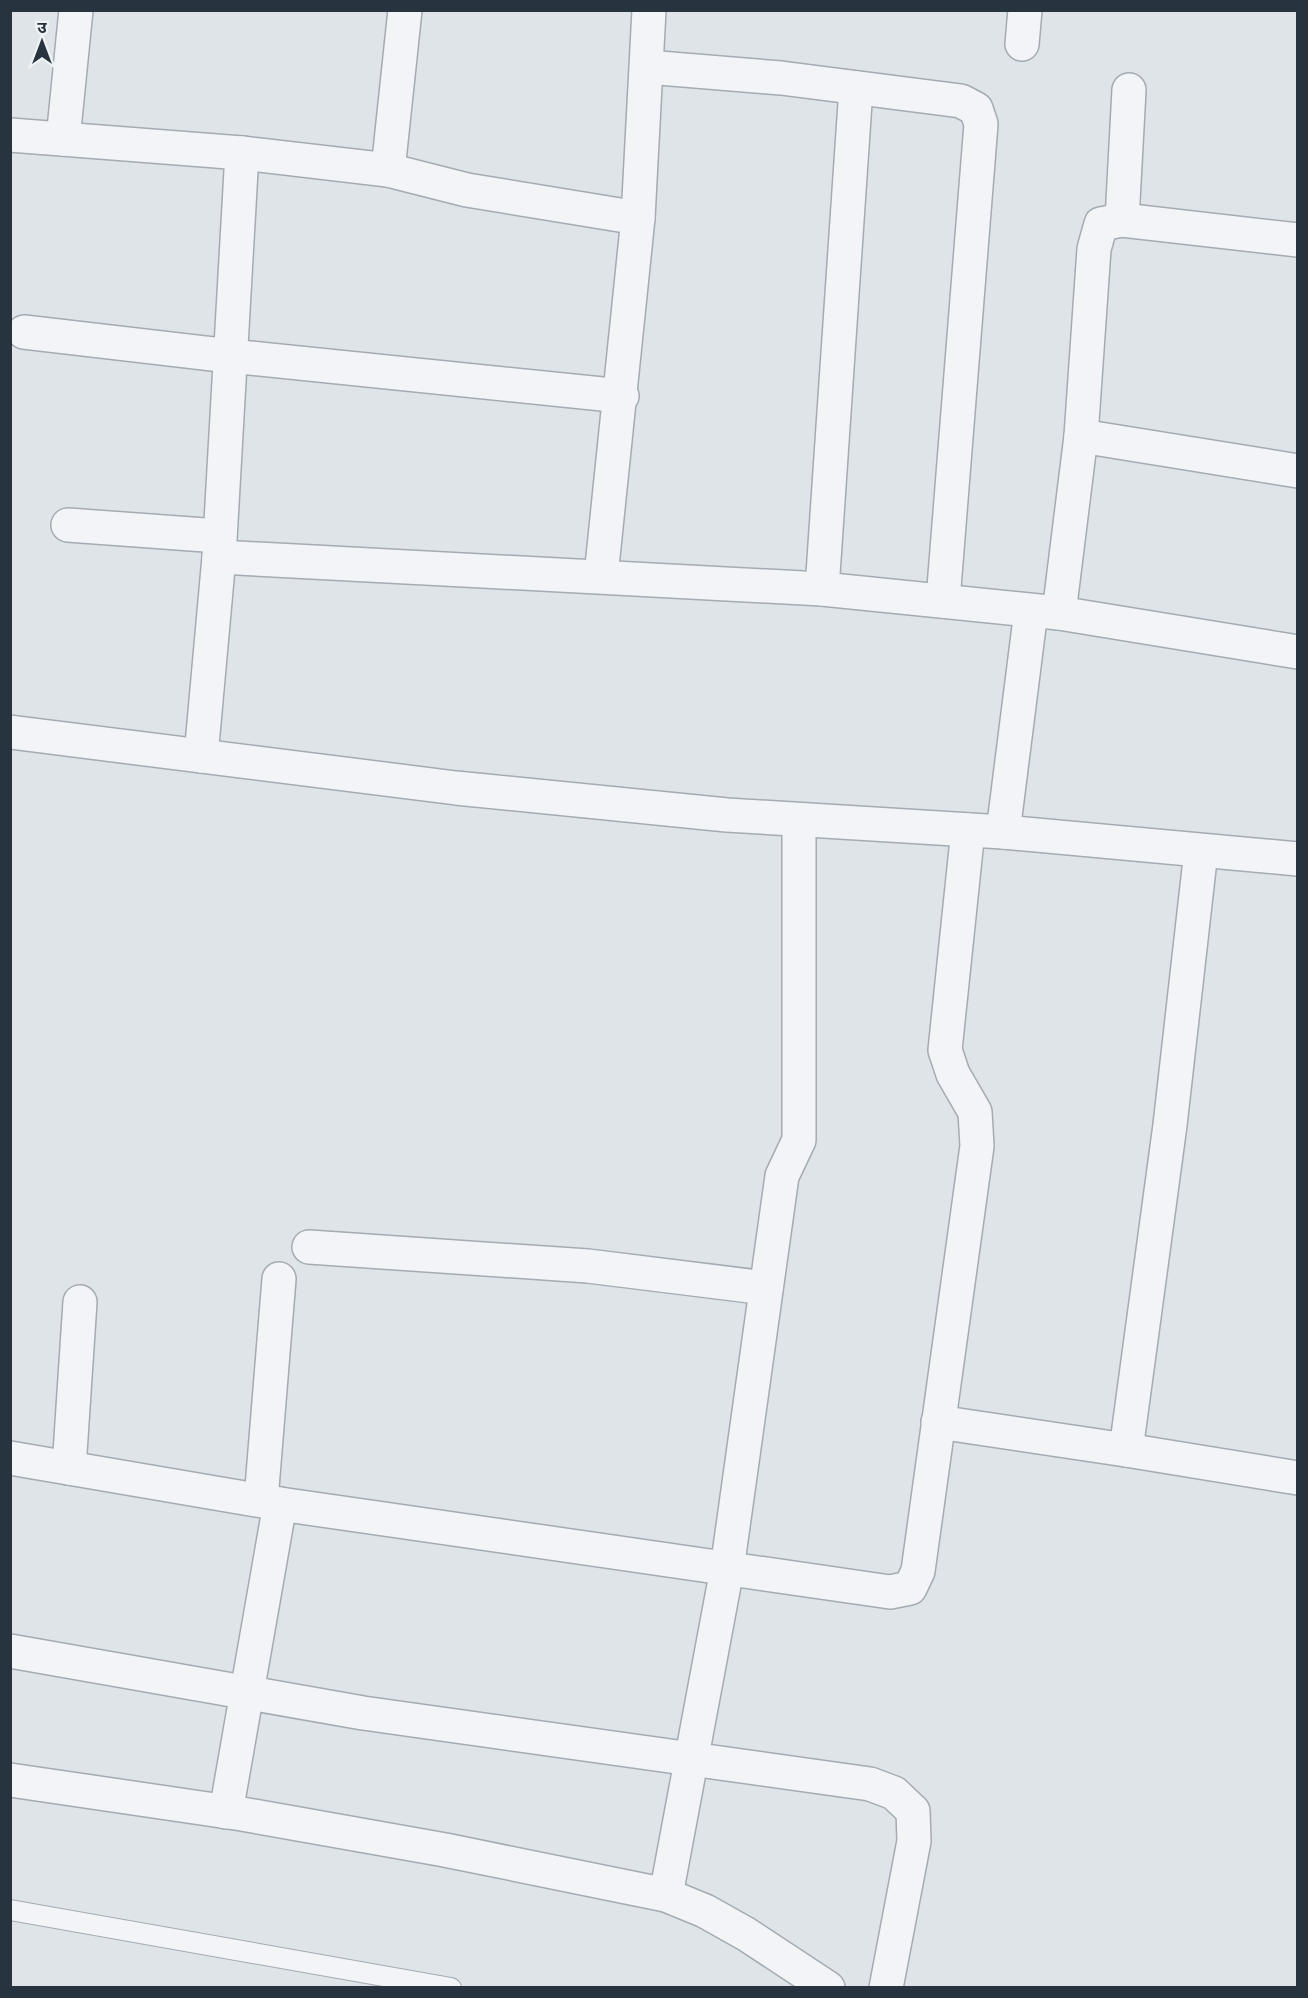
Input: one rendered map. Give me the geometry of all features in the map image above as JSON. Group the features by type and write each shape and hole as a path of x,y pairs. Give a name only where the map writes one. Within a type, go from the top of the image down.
{"street":[{"path":"63,139 76,10"},
{"path":"388,170 405,10"},
{"path":"601,576 622,396 638,218 649,10"},
{"path":"1022,44 1025,10"},
{"path":"647,67 781,78 961,101 976,109 981,124 943,600"},
{"path":"822,589 856,88"},
{"path":"1122,220 1129,90"},
{"path":"10,135 242,153 388,170 467,190 638,218"},
{"path":"201,756 219,546 242,153"},
{"path":"1003,832 1081,436 1094,249 1101,224 1122,220 1298,240"},
{"path":"24,332 230,356 622,396"},
{"path":"1081,436 1298,471"},
{"path":"68,525 219,546 601,576 822,589 943,600 1045,612 1298,652"},
{"path":"10,732 456,788 727,815 1003,832 1298,859"},
{"path":"666,1895 693,1761 727,1569 782,1176 799,1140 799,820"},
{"path":"10,1458 271,1502 727,1569 890,1592 910,1588 918,1571 977,1146 975,1112 953,1074 945,1050 968,830"},
{"path":"1126,1450 1170,1125 1201,851"},
{"path":"309,1247 588,1266 766,1288"},
{"path":"225,1812 248,1694 271,1502 279,1280"},
{"path":"69,1468 80,1302"},
{"path":"938,1422 1298,1478"},
{"path":"10,1651 248,1694 693,1761 756,1767 870,1784 894,1793 913,1811 914,1841 886,1988"},
{"path":"10,1780 225,1812 445,1850 666,1895 705,1911 746,1934 828,1988"}],"lane":[{"path":"10,1910 452,1988"}]}
